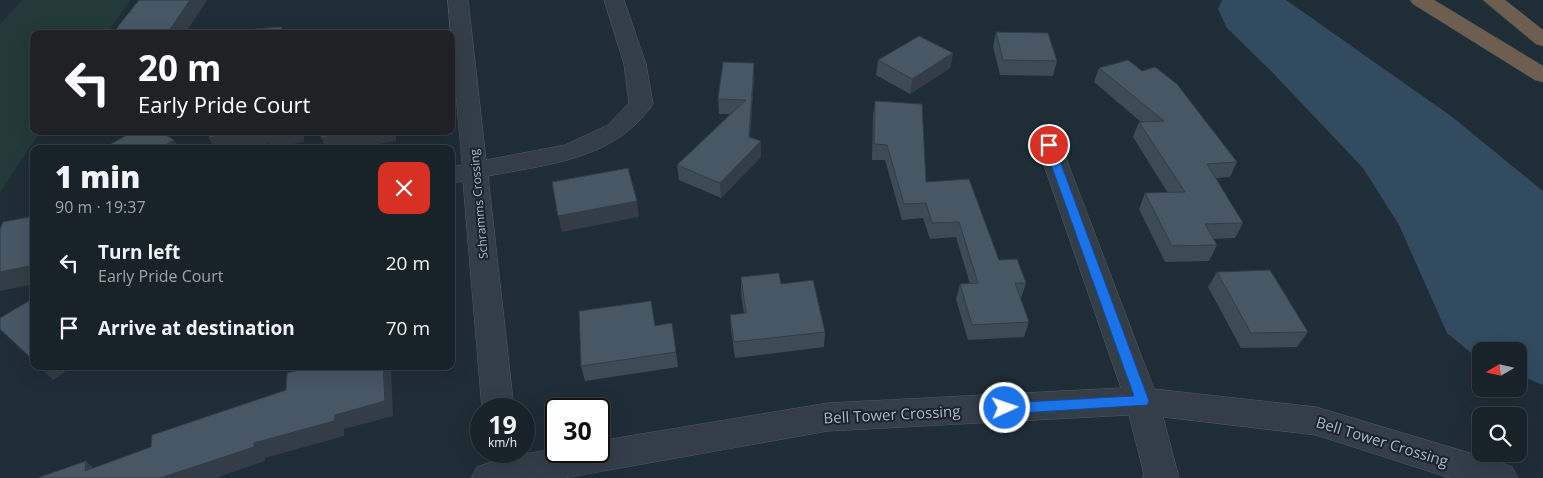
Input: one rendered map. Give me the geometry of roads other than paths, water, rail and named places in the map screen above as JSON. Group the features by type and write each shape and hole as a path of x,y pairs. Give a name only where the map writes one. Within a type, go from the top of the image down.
{"highway":[{"path":"1420,0 1543,75"},
{"path":"1493,0 1543,40"}],"street":[{"name":"Schramms Crossing","path":"458,0 463,173 496,398"},
{"path":"463,173 572,152 616,130 641,104 635,64 614,0"},
{"path":"1049,145 1142,401 1161,474 1160,478"},
{"name":"Bell Tower Crossing","path":"498,467 828,417 1142,401 1316,421 1500,478"}],"water":[{"path":"1222,0 1286,0 1451,116 1543,191 1543,385 1528,379 1528,342 1472,342 1472,354 1447,333 1399,225 1363,168 1272,72 1227,28 1218,9"}]}
